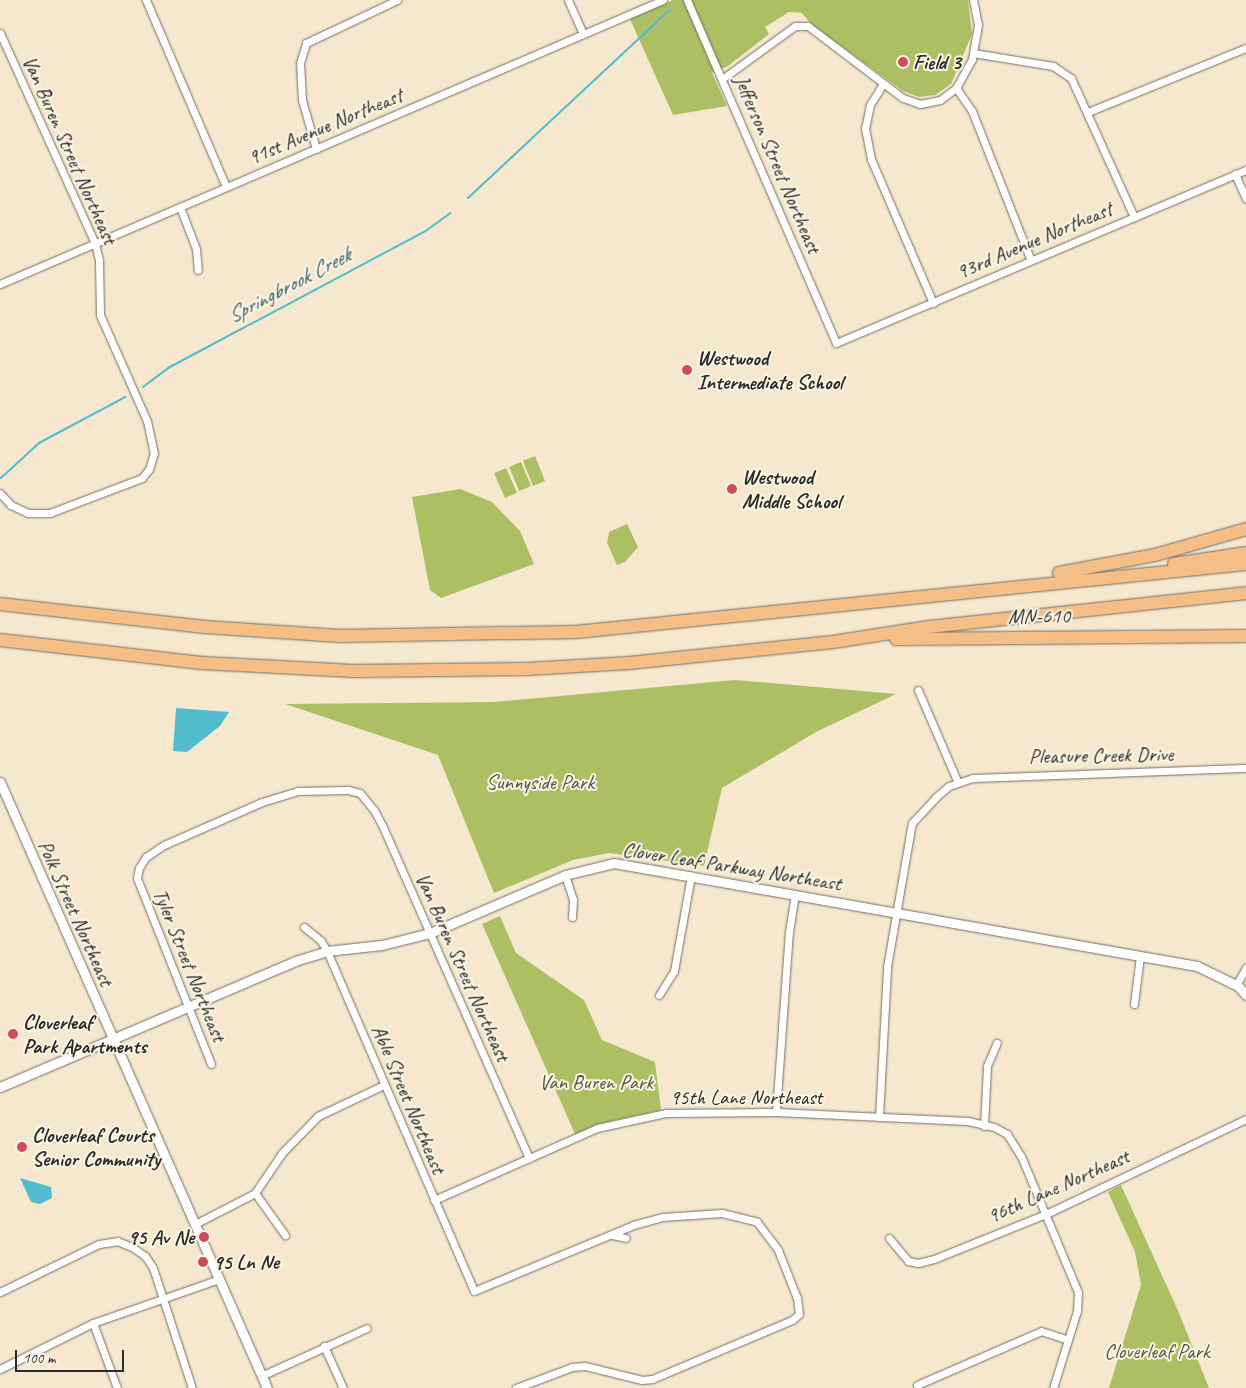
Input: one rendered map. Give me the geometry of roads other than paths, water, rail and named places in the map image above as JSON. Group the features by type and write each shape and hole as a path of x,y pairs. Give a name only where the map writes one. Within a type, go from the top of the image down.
{"highway":[{"path":"972,590 1154,555 1246,529"},
{"path":"1130,573 1246,553"},
{"path":"0,604 205,627 340,636 576,632 1130,573 1246,564"},
{"path":"0,640 202,663 414,672 629,663 833,642 930,627 1246,592"},
{"name":"MN-610","path":"833,642 1080,635 1246,636"}],"street":[{"path":"146,0 226,187"},
{"path":"316,149 302,100 300,63 306,43 397,0"},
{"path":"568,0 583,34"},
{"name":"91st Avenue Northeast","path":"0,284 664,0"},
{"name":"Jefferson Street Northeast","path":"687,0 836,343"},
{"path":"722,79 794,26 808,26 883,84 920,104 940,100 956,88 973,53 978,25 973,0"},
{"name":"Van Buren Street Northeast","path":"0,33 95,243 99,261 100,315 147,422 154,453 149,469 142,478 72,507 44,513 28,513 11,505 0,493"},
{"path":"1088,112 1246,48"},
{"path":"973,53 1053,66 1071,78 1134,217"},
{"path":"883,84 870,105 865,128 871,159 932,303"},
{"path":"956,88 972,111 1030,258"},
{"name":"93rd Avenue Northeast","path":"836,343 932,303 1030,258 1246,170"},
{"path":"1236,174 1246,199"},
{"path":"180,207 196,249 198,270"},
{"path":"918,690 958,783"},
{"name":"Pleasure Creek Drive","path":"879,1117 887,967 912,823 934,798 958,783 972,778 1016,774 1246,768"},
{"name":"Polk Street Northeast","path":"0,782 267,1388"},
{"name":"Van Buren Street Northeast","path":"137,878 146,857 164,845 262,802 298,791 348,790 360,793 380,822 529,1158"},
{"name":"Clover Leaf Parkway Northeast","path":"0,1087 186,1008 327,951 382,945 430,934 565,875 592,866 618,863 1197,966 1236,985 1246,995"},
{"path":"565,875 573,899 572,917"},
{"path":"659,995 674,971 691,876"},
{"name":"Tyler Street Northeast","path":"137,878 169,956 186,1008 211,1064"},
{"path":"776,1112 789,932 795,894"},
{"name":"Able Street Northeast","path":"304,927 321,941 327,951 474,1291 612,1235"},
{"path":"1134,1004 1140,956"},
{"path":"1236,985 1246,968"},
{"path":"984,1126 987,1066 997,1043"},
{"path":"195,1224 255,1193 282,1152 312,1121 384,1085"},
{"name":"95th Lane Northeast","path":"434,1200 597,1128 626,1120 666,1113 776,1112 968,1120 1007,1134 1015,1145 1078,1292 1078,1312 1054,1388"},
{"name":"96th Lane Northeast","path":"889,1238 908,1261 918,1263 1046,1214 1246,1119"},
{"path":"255,1193 285,1235"},
{"path":"516,1388 572,1367 585,1366 642,1380 652,1379 748,1340 799,1314 797,1298 778,1250 767,1232 757,1222 722,1213 663,1217 612,1235"},
{"path":"612,1235 626,1238"},
{"path":"0,1292 99,1244 117,1241 132,1247 145,1256 153,1268 192,1388"},
{"path":"0,1369 93,1323 219,1279"},
{"path":"93,1323 117,1388"},
{"path":"261,1376 367,1328"},
{"path":"917,1385 1041,1331 1068,1340"},
{"path":"324,1346 343,1388"}],"water":[{"path":"176,708 229,712 220,726 187,752 173,751"},
{"path":"20,1178 51,1187 52,1198 40,1204 31,1202"}],"waterway":[{"name":"Springbrook Creek","path":"468,198 671,9"},
{"name":"Springbrook Creek","path":"143,387 168,368 427,230 450,213"},
{"name":"Springbrook Creek","path":"1,478 39,443 125,397"}],"place":[{"name":"Field 3","path":"903,62"},
{"name":"Westwood Intermediate School","path":"687,370"},
{"name":"Westwood Middle School","path":"732,489"},
{"name":"Cloverleaf Park Apartments","path":"13,1034"},
{"name":"Cloverleaf Courts Senior Community","path":"22,1147"},
{"name":"95 Av Ne","path":"204,1237"},
{"name":"95 Ln Ne","path":"203,1262"}],"park label":[{"name":"Sunnyside Park","path":"540,782"},
{"name":"Van Buren Park","path":"596,1082"},
{"name":"Cloverleaf Park","path":"1157,1351"}]}
